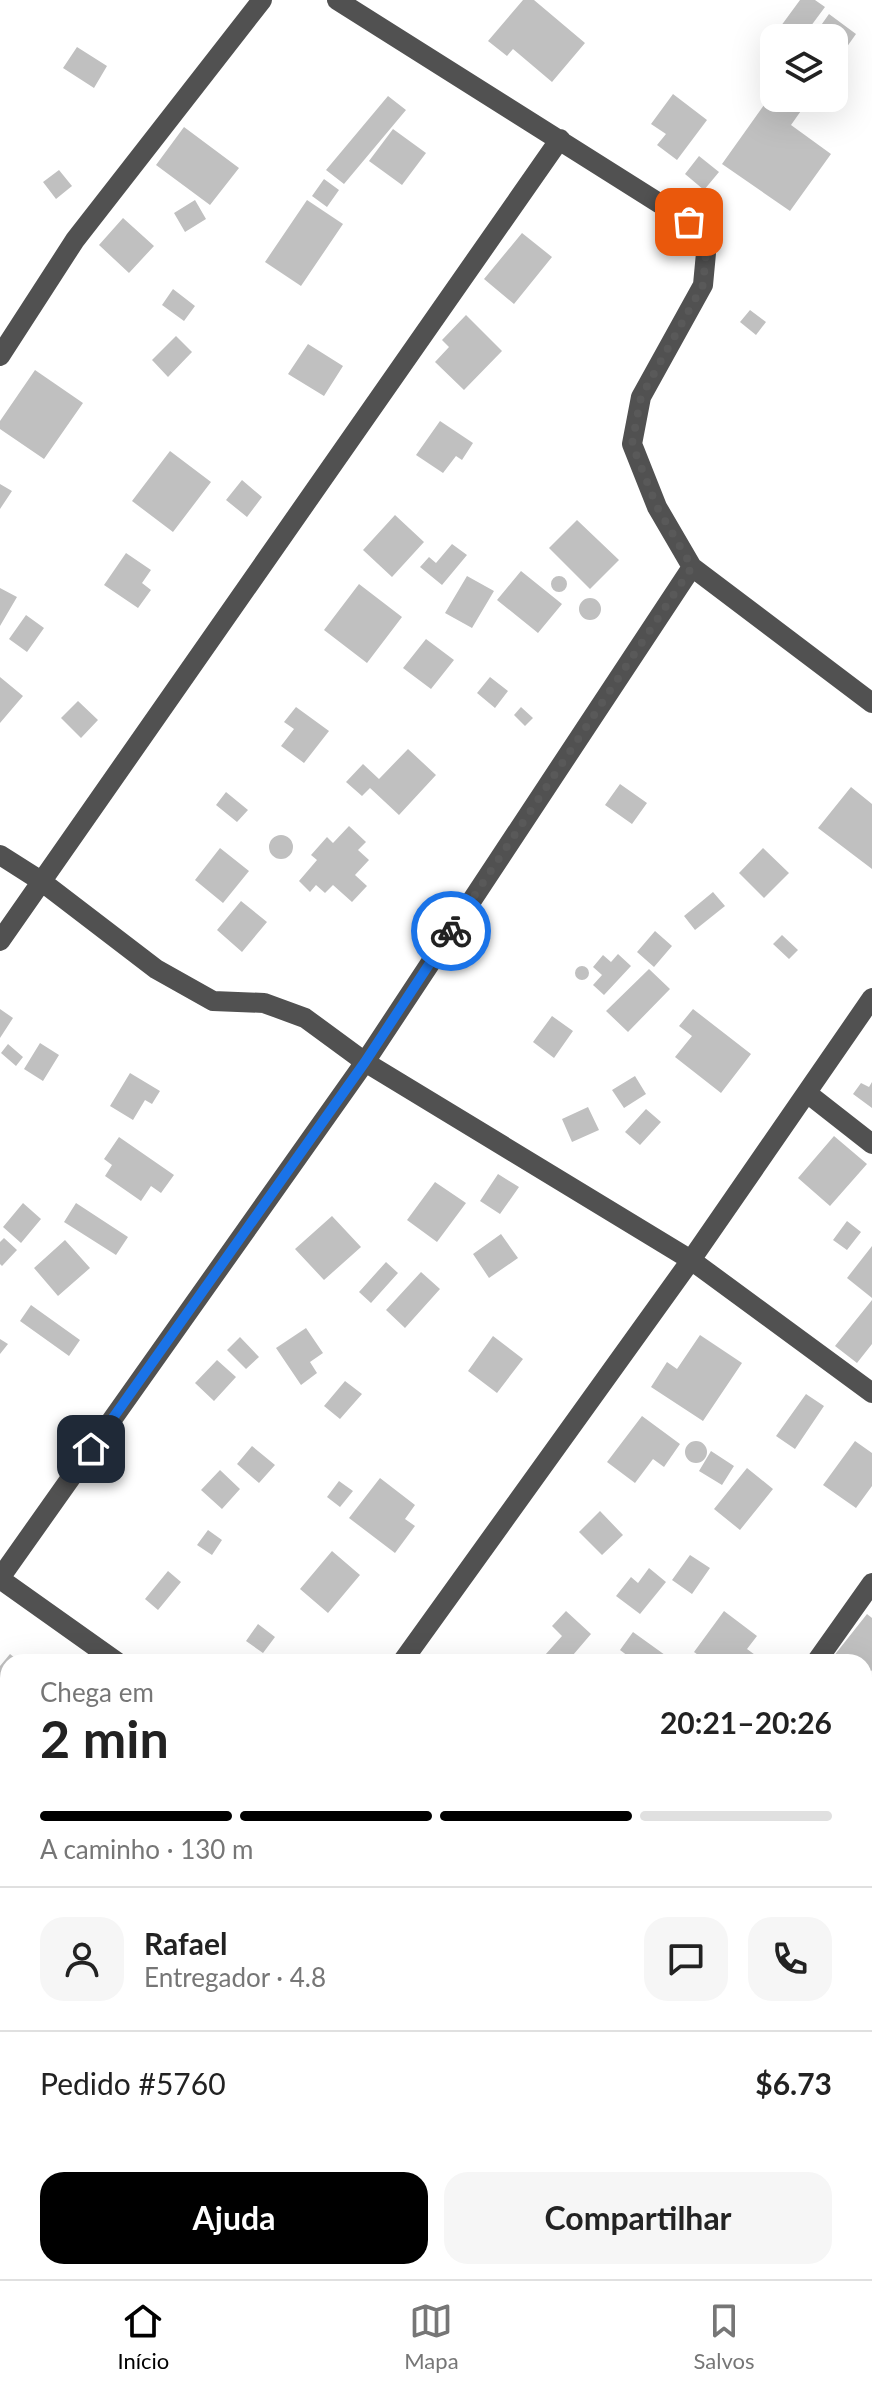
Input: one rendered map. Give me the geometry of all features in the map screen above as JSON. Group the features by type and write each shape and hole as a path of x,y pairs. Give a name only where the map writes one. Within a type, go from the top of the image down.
{"street":[{"path":"0,356 75,240 262,0"},
{"path":"337,0 689,222 706,253 703,285 641,397 632,444 657,507 692,567 872,703"},
{"path":"0,941 560,139"},
{"path":"106,1654 0,1579 365,1062 692,567"},
{"path":"0,855 41,881 156,969 213,1001 264,1003 305,1018 365,1062 691,1260 872,1393"},
{"path":"408,1654 691,1260 872,998"},
{"path":"807,1093 872,1144"},
{"path":"822,1654 872,1583"}],"building":[{"path":"523,0 534,0 585,43 552,82 513,49 507,56 488,41"},
{"path":"800,0 815,0 825,7 812,24 782,24"},
{"path":"829,14 842,24 822,24"},
{"path":"848,28 856,34 848,45"},
{"path":"77,47 107,66 94,88 63,68"},
{"path":"673,94 707,120 677,160 657,145 666,134 651,124"},
{"path":"388,96 406,110 344,184 326,170"},
{"path":"760,111 800,112 791,125 831,154 790,211 722,164"},
{"path":"184,127 239,168 210,205 156,165"},
{"path":"393,129 426,153 402,185 369,161"},
{"path":"699,156 719,172 704,190 685,174"},
{"path":"59,170 72,186 56,199 43,182"},
{"path":"324,179 339,190 327,207 312,196"},
{"path":"195,200 206,219 185,232 174,213"},
{"path":"307,200 343,224 301,286 265,262"},
{"path":"123,218 154,246 129,273 99,245"},
{"path":"522,233 552,257 514,304 484,279"},
{"path":"173,289 195,306 184,321 162,305"},
{"path":"750,310 766,322 756,335 740,322"},
{"path":"466,315 502,351 464,390 435,362 449,347 442,340"},
{"path":"176,336 192,352 168,377 152,360"},
{"path":"308,344 343,366 324,396 288,374"},
{"path":"35,370 83,403 44,459 0,429 0,421"},
{"path":"440,421 473,443 462,460 456,456 443,473 416,455"},
{"path":"170,451 211,482 173,532 132,501"},
{"path":"242,480 262,497 247,517 226,500"},
{"path":"0,484 12,491 0,509"},
{"path":"395,515 424,542 392,577 363,550"},
{"path":"577,520 619,560 590,589 549,548"},
{"path":"452,544 467,555 442,585 420,567 429,557 436,563"},
{"path":"126,553 151,570 142,583 151,590 138,608 104,585"},
{"path":"521,571 562,604 538,633 497,600"},
{"path":"467,576 494,591 472,628 445,613"},
{"path":"559,576 565,578 565,590 559,592 553,590 551,584 553,578"},
{"path":"359,584 402,617 367,663 324,630"},
{"path":"0,588 17,597 0,626"},
{"path":"590,598 598,601 601,609 598,617 590,620 582,617 579,609 582,601"},
{"path":"26,615 44,628 27,652 9,639"},
{"path":"426,639 454,660 431,689 403,668"},
{"path":"0,677 23,696 0,723"},
{"path":"490,677 508,691 495,708 477,693"},
{"path":"78,701 98,720 81,738 61,718"},
{"path":"296,707 329,731 304,763 281,746 294,729 284,722"},
{"path":"521,707 533,718 525,726 514,715"},
{"path":"408,749 436,775 399,815 370,788 362,796 346,782 363,764 379,779"},
{"path":"620,784 647,803 632,824 605,805"},
{"path":"851,787 872,804 872,869 818,828"},
{"path":"226,792 248,810 237,822 216,805"},
{"path":"349,826 366,842 358,850 369,860 355,875 367,886 352,902 333,885 325,893 316,885 310,892 299,881 317,860 311,855 327,837 333,843"},
{"path":"281,835 289,839 293,847 289,855 281,859 273,855 269,847 273,839"},
{"path":"220,848 249,871 223,903 195,880"},
{"path":"763,848 789,873 764,898 739,873"},
{"path":"713,892 725,906 695,930 684,916"},
{"path":"241,901 267,922 242,952 217,930"},
{"path":"655,931 672,946 654,967 637,952"},
{"path":"782,935 798,950 789,959 773,944"},
{"path":"618,954 631,966 604,995 593,985 602,975 593,967 603,955 611,962"},
{"path":"582,966 589,973 582,980 575,973"},
{"path":"649,969 670,989 628,1032 606,1011"},
{"path":"0,1009 13,1018 0,1038"},
{"path":"693,1009 751,1054 721,1093 675,1057 692,1036 679,1026"},
{"path":"552,1016 573,1031 554,1058 533,1042"},
{"path":"40,1043 59,1055 43,1081 24,1069"},
{"path":"8,1044 23,1057 16,1066 1,1053"},
{"path":"130,1073 160,1091 152,1104 145,1100 133,1120 110,1106"},
{"path":"635,1076 646,1094 624,1108 612,1090"},
{"path":"872,1082 872,1108 853,1094 861,1083 869,1087"},
{"path":"588,1107 599,1130 572,1142 562,1119"},
{"path":"646,1109 661,1122 640,1145 625,1132"},
{"path":"834,1136 867,1164 830,1206 798,1178"},
{"path":"119,1137 174,1175 161,1193 151,1186 141,1201 105,1176 112,1165 104,1159"},
{"path":"498,1174 519,1187 500,1214 480,1201"},
{"path":"435,1182 466,1203 437,1242 407,1220"},
{"path":"23,1203 41,1219 21,1243 3,1227"},
{"path":"76,1203 128,1237 116,1255 64,1222"},
{"path":"332,1216 361,1247 324,1280 295,1249"},
{"path":"847,1221 861,1232 847,1250 833,1240"},
{"path":"501,1234 518,1258 489,1278 473,1254"},
{"path":"4,1238 17,1250 2,1266 0,1242"},
{"path":"65,1240 90,1268 58,1296 34,1268"},
{"path":"872,1246 872,1298 847,1278"},
{"path":"386,1262 398,1273 371,1303 359,1292"},
{"path":"421,1272 440,1289 405,1328 386,1310"},
{"path":"872,1300 872,1344 857,1363 835,1346"},
{"path":"31,1305 80,1340 69,1356 20,1321"},
{"path":"306,1328 323,1353 310,1362 317,1373 301,1385 276,1348"},
{"path":"700,1335 742,1363 703,1421 651,1387 667,1362 677,1369"},
{"path":"493,1336 523,1359 497,1393 468,1371"},
{"path":"240,1337 259,1357 246,1369 227,1350"},
{"path":"0,1339 8,1344 0,1354"},
{"path":"217,1360 236,1377 214,1401 195,1383"},
{"path":"345,1381 362,1394 340,1419 324,1406"},
{"path":"806,1394 824,1406 795,1449 776,1436"},
{"path":"642,1416 680,1444 664,1467 653,1459 635,1483 607,1462"},
{"path":"696,1441 704,1444 707,1452 704,1460 696,1463 688,1460 685,1452 688,1444"},
{"path":"855,1441 872,1453 872,1486 856,1508 823,1485"},
{"path":"252,1446 275,1465 259,1483 237,1464"},
{"path":"711,1451 734,1466 722,1485 699,1471"},
{"path":"747,1468 773,1489 740,1530 714,1509"},
{"path":"220,1470 240,1489 222,1509 201,1490"},
{"path":"380,1478 415,1505 405,1519 415,1526 395,1553 349,1518"},
{"path":"339,1481 353,1491 340,1507 327,1497"},
{"path":"600,1511 623,1535 602,1555 579,1532"},
{"path":"208,1530 222,1540 212,1555 197,1545"},
{"path":"332,1551 360,1575 328,1613 300,1589"},
{"path":"690,1555 710,1568 692,1594 672,1580"},
{"path":"649,1568 666,1582 640,1614 616,1596 631,1577 638,1583"},
{"path":"168,1571 181,1582 158,1610 145,1599"},
{"path":"566,1611 591,1634 574,1654 546,1654 562,1636 552,1626"},
{"path":"724,1611 757,1636 747,1649 754,1654 694,1652"},
{"path":"867,1614 872,1618 872,1654 835,1654"},
{"path":"258,1624 275,1637 263,1653 246,1641"},
{"path":"633,1632 664,1654 625,1654 620,1650"}],"way so far":[{"path":"451,931 692,567 657,507 632,444 641,397 703,285 706,253 689,222"}],"route":[{"path":"91,1449 365,1062 451,931"}]}
